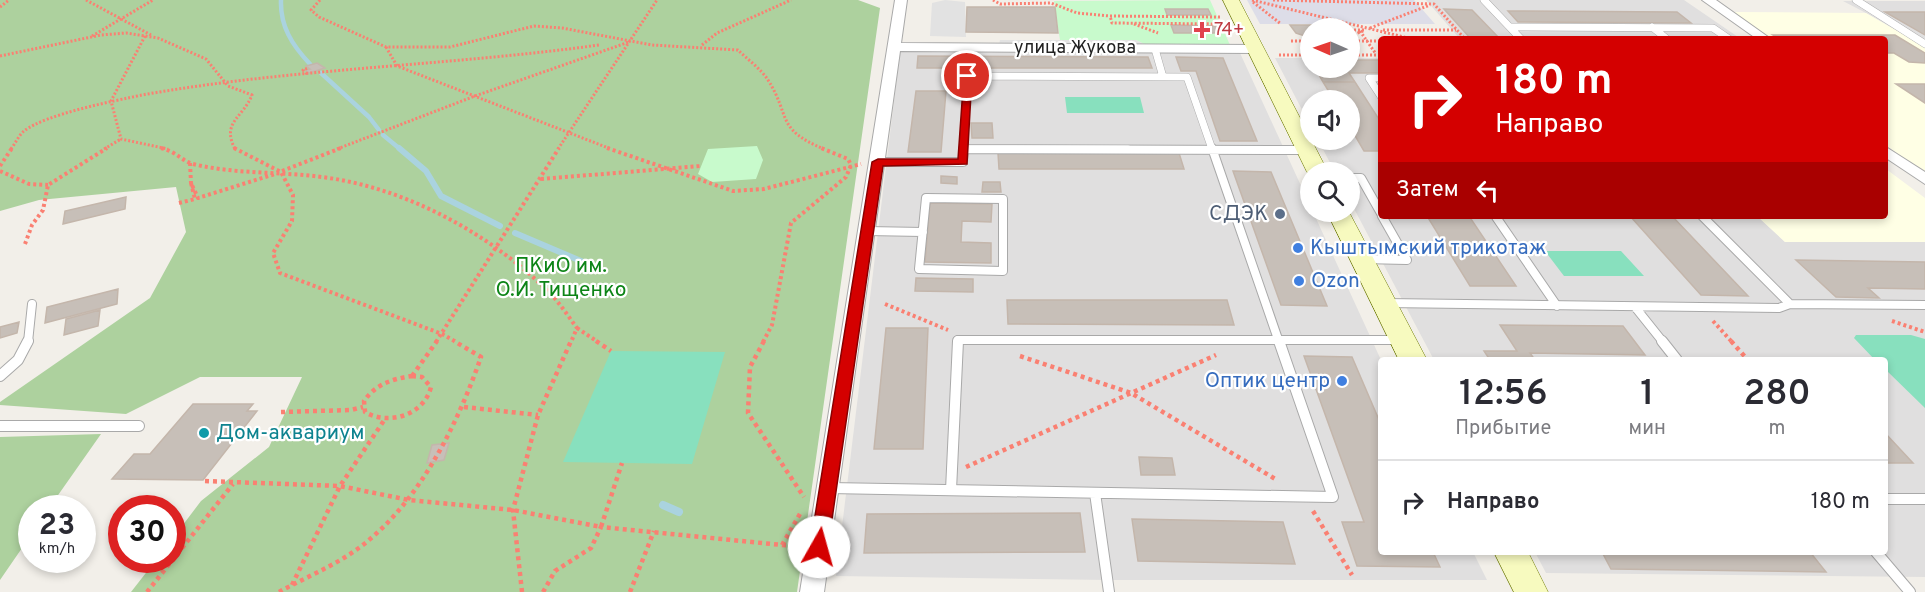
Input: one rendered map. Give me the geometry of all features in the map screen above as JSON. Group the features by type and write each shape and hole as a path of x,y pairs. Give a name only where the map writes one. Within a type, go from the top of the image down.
{"main road":[{"path":"1231,0 1300,136"},
{"path":"1307,150 1313,162"},
{"path":"1343,222 1408,350"},
{"path":"1512,555 1531,592"}],"street":[{"path":"812,592 901,0"},
{"path":"1708,0 1761,36"},
{"name":"улица Жукова","path":"894,47 1256,49"},
{"path":"1888,152 1925,179"}],"lane":[{"path":"1484,0 1518,36"},
{"path":"1856,0 1925,44"},
{"path":"1510,27 1713,28 1725,36"},
{"path":"1652,27 1662,36"},
{"path":"1155,49 1163,77"},
{"path":"826,488 1334,496 1215,151 1187,77 967,76 963,162 878,162"},
{"path":"1378,78 1369,78 1378,92"},
{"path":"963,149 1307,150"},
{"path":"1360,178 1378,208"},
{"path":"926,198 1003,199 1004,271 919,269 922,232 926,198"},
{"path":"1362,259 1407,260 1384,219"},
{"path":"1498,219 1557,306"},
{"path":"1705,219 1790,304"},
{"path":"867,231 922,232"},
{"path":"1385,303 1703,309 1779,308 1790,304 1925,306"},
{"path":"0,376 19,362 27,351 32,304"},
{"path":"1635,307 1675,357"},
{"path":"951,490 958,340 1246,341 1408,350"},
{"path":"0,426 139,426"},
{"path":"1095,493 1109,592"},
{"path":"1888,499 1925,499"},
{"path":"1879,555 1910,592"}],"path":[{"path":"0,7 9,0"},
{"path":"86,0 120,21 206,59 228,86 252,95 251,101 229,126 228,133 234,149 281,172 293,195 292,221 273,252 280,273 442,334 481,357 464,407 409,500 356,550 285,592"},
{"path":"81,40 120,21 153,0"},
{"path":"320,0 311,10 319,17 386,47 450,47 534,26 562,28 652,45 701,45 738,50 768,79 788,127 806,142 848,159 851,165 846,177 791,223 772,325 750,367 748,413 805,498"},
{"path":"412,376 442,334 568,134 657,0"},
{"path":"701,45 717,33 791,0"},
{"path":"993,0 1000,4 1051,3 1077,12 1110,16 1221,17"},
{"path":"1251,0 1281,24"},
{"path":"1251,0 1401,36"},
{"path":"1274,0 1434,4 1462,36"},
{"path":"1377,55 1360,31 1434,4"},
{"path":"1110,16 1112,23 1224,24"},
{"path":"1374,30 1457,30"},
{"path":"1390,30 1393,34"},
{"path":"0,56 126,33 158,38"},
{"path":"120,139 120,129 111,101 145,36"},
{"path":"1292,40 1300,40"},
{"path":"191,183 198,198 281,172 475,96 630,41"},
{"path":"1360,41 1378,41"},
{"path":"0,166 24,130 61,115 111,101 222,81 526,55 599,45"},
{"path":"386,47 397,66 568,134 665,169 733,190 747,192 851,165"},
{"path":"1276,55 1300,55"},
{"path":"1360,55 1377,55"},
{"path":"308,68 303,70 308,74"},
{"path":"0,171 28,184 48,185 120,139 174,151 189,163 234,171 281,172 332,178 409,199 496,247 550,293 577,328 612,351"},
{"path":"179,203 195,199 189,163"},
{"path":"540,179 701,166"},
{"path":"25,244 32,225 43,210 48,185"},
{"path":"885,304 973,340"},
{"path":"1703,309 1745,357"},
{"path":"522,592 513,510 538,415 577,328"},
{"path":"952,474 1246,341"},
{"path":"1018,355 1131,393 1305,496 1352,575"},
{"path":"412,376 428,381 431,393 427,401 408,413 385,418 370,416 363,407 368,395 374,389 393,379 412,376"},
{"path":"281,412 351,410 363,407"},
{"path":"464,407 538,415"},
{"path":"279,592 292,587 340,486 385,418"},
{"path":"543,592 555,571 591,548 601,527 622,463"},
{"path":"205,481 233,484 340,486 409,500 513,510 601,527 805,546"},
{"path":"147,592 233,484"},
{"path":"782,545 802,510"},
{"path":"631,591 654,531"}],"shaded area":[{"path":"945,0 965,2 966,37 930,36 932,3"},
{"path":"1247,0 1414,0 1435,24 1360,24 1360,18 1300,18 1300,24 1260,24"},
{"path":"1426,0 1684,0 1737,36 1457,36"},
{"path":"1843,1 1925,1 1925,47 1866,13"},
{"path":"1732,12 1866,13 1925,47 1925,174 1888,146 1888,36 1768,36"},
{"path":"1000,40 1136,40 1146,45 999,45"},
{"path":"900,52 1240,53 1300,184 1300,222 1318,222 1380,357 1378,555 1474,555 1487,580 1107,580 836,576"},
{"path":"1275,58 1300,58 1300,78 1360,78 1360,58 1378,58 1378,219 1760,219 1785,242 1925,242 1925,577 1546,573 1537,555 1888,555 1888,357 1432,357 1360,220 1360,162 1330,162 1323,150 1360,150 1360,90 1300,90 1300,106"},
{"path":"1888,170 1925,198 1925,242 1785,242 1760,219 1888,219"}],"green space":[{"name":"ПКиО им. О.И. Тищенко","path":"0,0 858,0 880,8 797,592 131,592 146,573 186,573 186,521 201,501 269,447 302,377 200,377 126,414 0,405 0,402 150,298 186,232 176,187 39,200 0,211"},
{"path":"1210,0 1230,45 1146,45 1136,40 1060,40 1054,1"},
{"path":"1065,97 1140,97 1144,113 1067,113"},
{"path":"757,146 763,160 756,179 712,182 698,174 708,149"},
{"path":"1545,251 1621,251 1644,276 1564,276"},
{"path":"1856,335 1911,335 1925,339 1925,408 1888,372 1888,357 1872,357 1854,338"},
{"path":"611,351 725,352 692,464 563,462"},
{"path":"101,434 58,495 18,495 18,554 0,580 0,437"}],"building":[{"path":"967,7 1055,7 1058,33 966,32"},
{"path":"1165,9 1208,9 1211,15 1167,15"},
{"path":"1444,9 1472,10 1497,36 1468,36"},
{"path":"1508,11 1677,12 1691,23 1518,22"},
{"path":"1885,12 1925,12 1925,35"},
{"path":"1171,25 1217,26 1220,33 1174,33"},
{"path":"1290,25 1300,25 1300,34"},
{"path":"1773,35 1895,35 1925,53 1925,63 1909,62 1894,53 1888,53 1888,36"},
{"path":"918,56 1148,57 1152,68 917,68"},
{"path":"1176,57 1223,58 1257,141 1220,141 1196,71 1181,71"},
{"path":"1360,60 1378,60 1378,73 1360,73"},
{"path":"317,63 325,68 309,73 305,70 310,69 306,66"},
{"path":"1321,78 1352,78 1355,82 1323,82"},
{"path":"1323,82 1355,82 1378,118 1378,151 1364,151 1360,144 1360,90 1328,90"},
{"path":"1896,84 1925,84 1925,103"},
{"path":"916,91 946,91 941,152 908,152"},
{"path":"971,123 992,123 993,138 972,138"},
{"path":"998,153 1179,153 1184,169 999,169"},
{"path":"1233,171 1271,172 1327,306 1281,305"},
{"path":"941,176 957,177 957,184 941,183"},
{"path":"983,182 1000,182 1001,192 982,192"},
{"path":"126,197 125,209 63,224 65,211"},
{"path":"930,203 992,204 991,222 962,221 961,242 991,243 991,263 925,262"},
{"path":"1429,219 1471,219 1516,286 1470,286"},
{"path":"1633,219 1675,219 1748,296 1701,295"},
{"path":"1796,260 1925,262 1925,289 1868,288 1879,298 1836,297"},
{"path":"916,278 973,279 973,292 915,291"},
{"path":"118,289 117,304 45,323 47,307"},
{"path":"1007,300 1227,300 1234,325 1008,324"},
{"path":"100,310 98,326 64,335 66,319"},
{"path":"19,322 17,333 0,338 0,327"},
{"path":"1500,325 1623,326 1645,355 1530,353 1533,357 1488,357 1484,351 1517,351"},
{"path":"886,328 928,328 923,449 874,449"},
{"path":"1304,356 1352,357 1378,418 1378,555 1434,555 1440,567 1357,566 1342,522 1364,522"},
{"name":"Дом-аквариум","path":"193,404 253,404 247,411 257,411 203,480 112,479 134,454 150,454"},
{"path":"1888,436 1913,463 1888,463"},
{"path":"449,443 444,460 427,463 432,445"},
{"path":"1139,457 1172,458 1175,475 1141,475"},
{"path":"1080,513 1085,552 864,553 867,514"},
{"path":"1132,519 1283,522 1295,564 1138,561"},
{"path":"1604,555 1812,555 1826,572 1611,569"}],"waterway":[{"path":"281,0 288,35 310,64"},
{"path":"321,73 369,117 379,130"},
{"path":"383,135 400,149"},
{"path":"399,148 426,171 441,196 500,226"},
{"path":"515,233 588,264"},
{"path":"663,505 679,512"}],"place":[{"name":"74+","path":"1202,30"},
{"name":"СДЭК","path":"1280,214"},
{"name":"Кыштымский трикотаж","path":"1298,248"},
{"name":"Ozon","path":"1299,281"},
{"name":"Оптик центр","path":"1342,381"},
{"name":"Дом-аквариум","path":"204,433"}],"route":[{"path":"819,547 826,488 878,162 963,162 967,76"}]}
